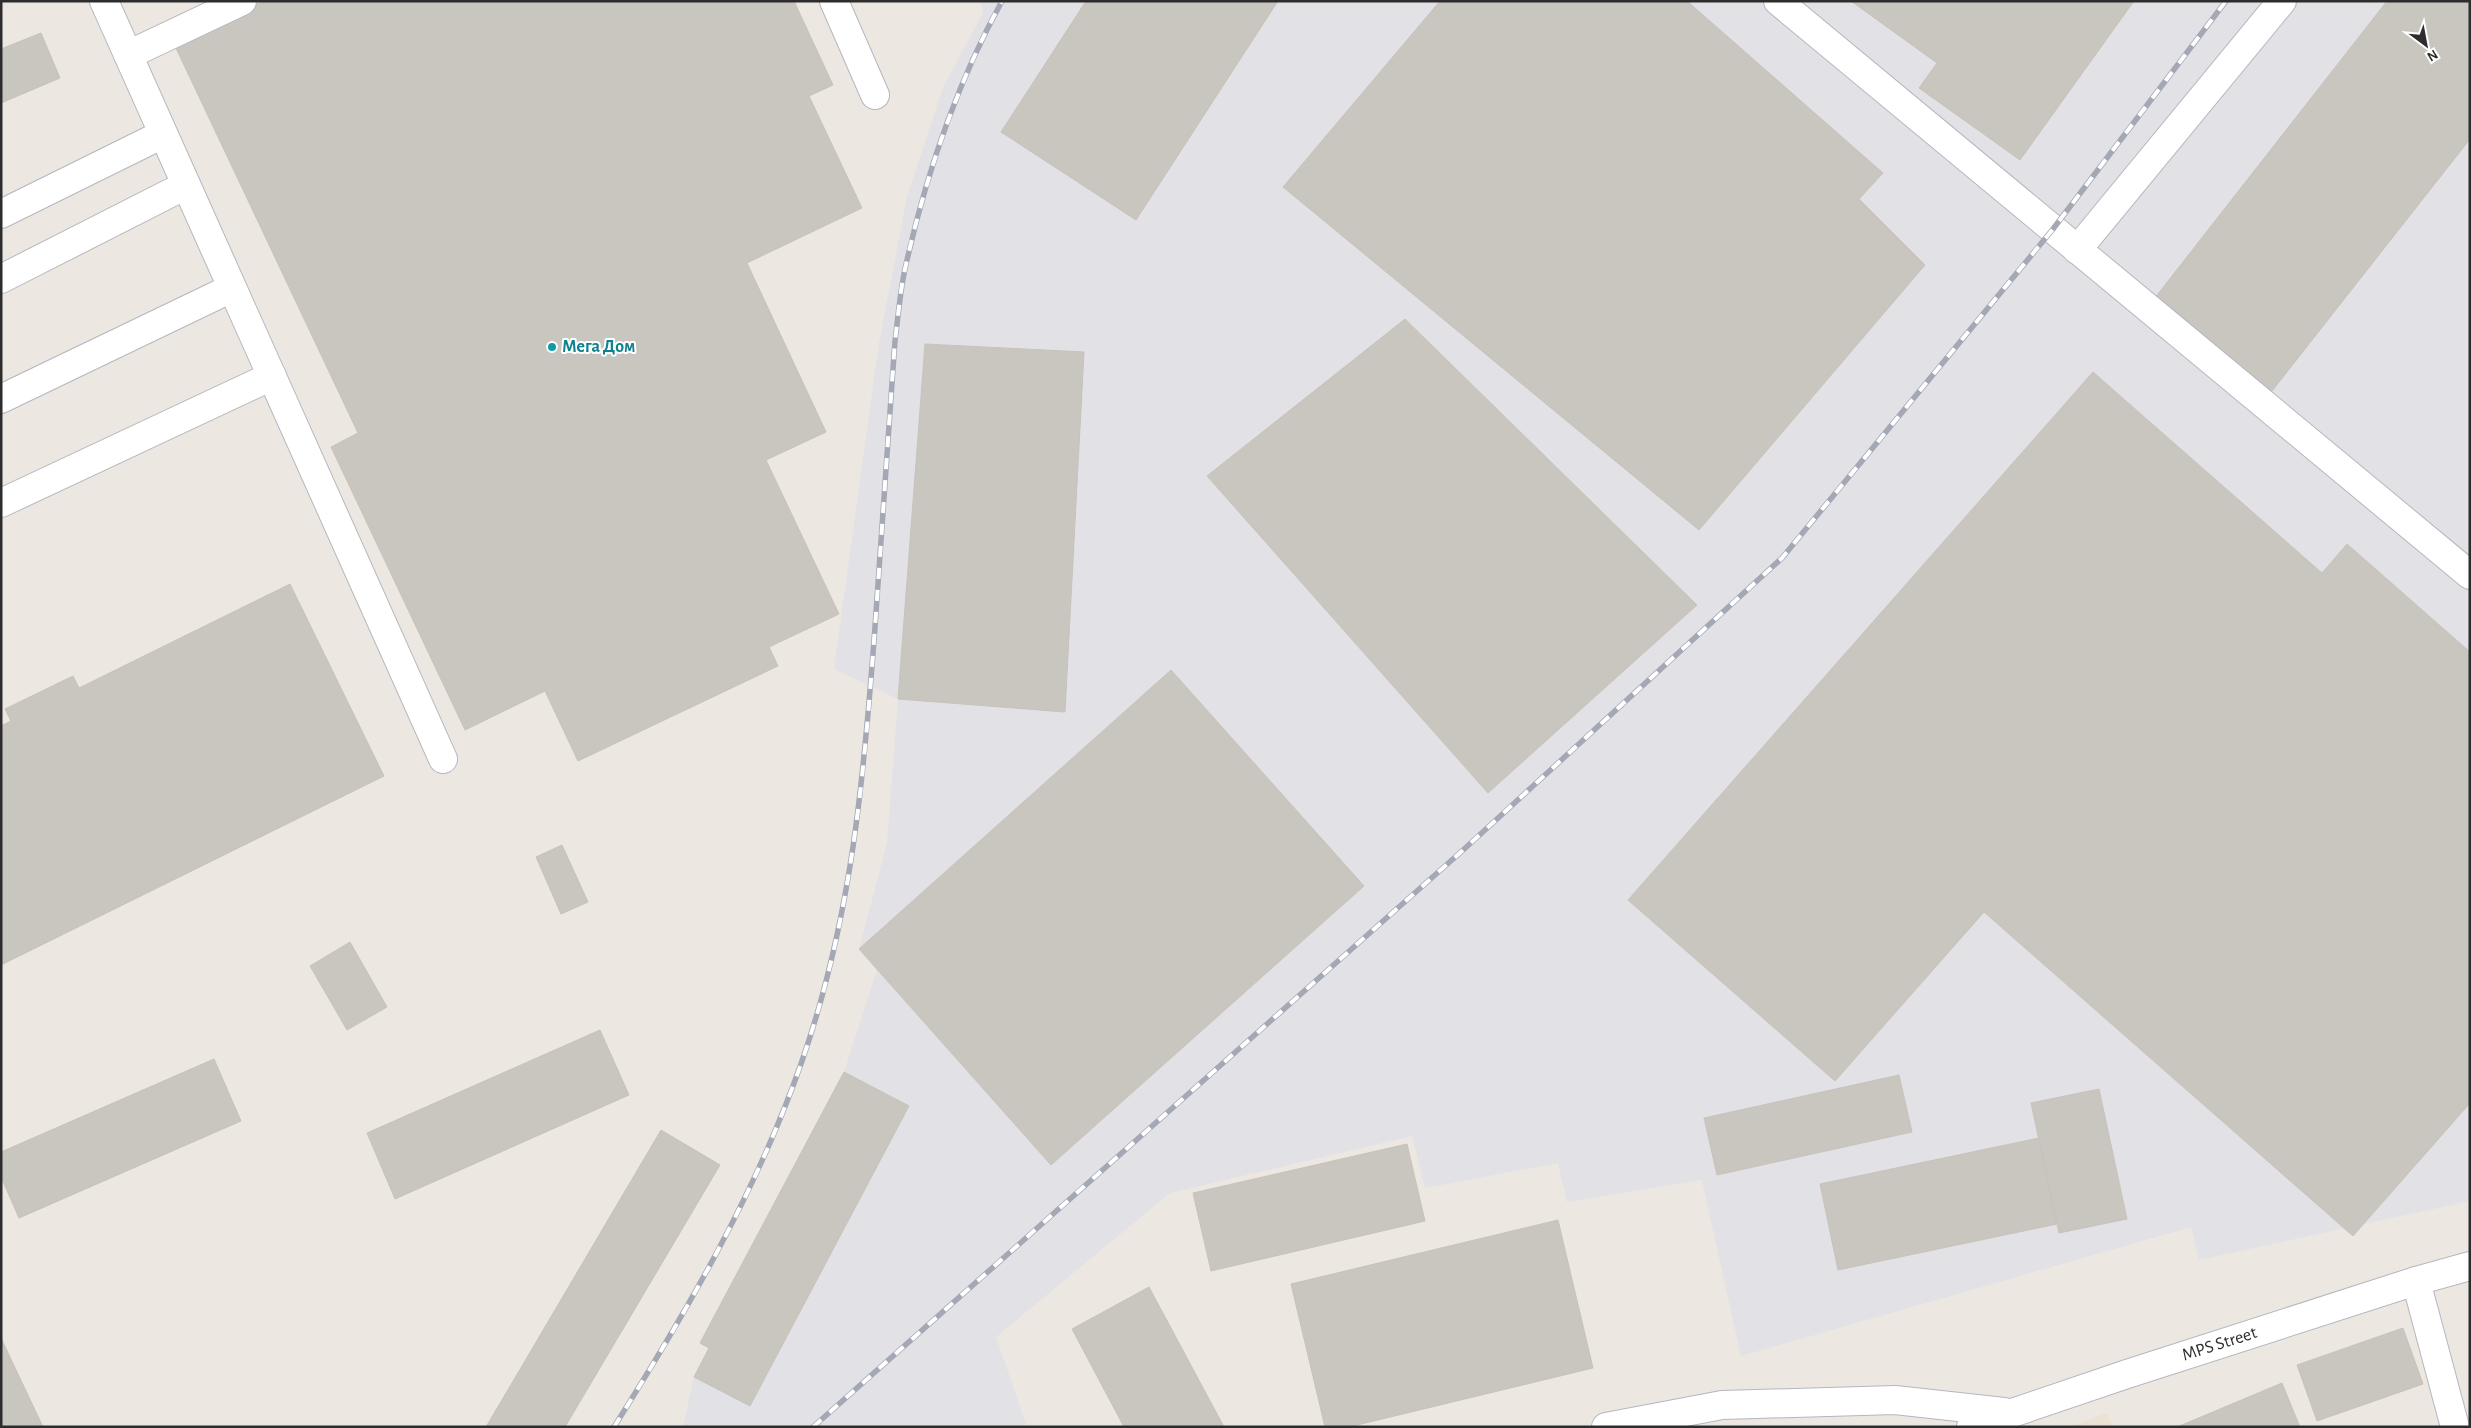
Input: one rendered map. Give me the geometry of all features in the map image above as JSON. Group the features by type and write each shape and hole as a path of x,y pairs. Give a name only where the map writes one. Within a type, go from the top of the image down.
{"street":[{"path":"104,1 443,759"},
{"path":"128,54 242,1"},
{"path":"834,1 875,95"},
{"path":"1778,1 2470,575"},
{"path":"2077,250 2282,1"},
{"path":"1,214 163,134"},
{"path":"1,279 186,185"},
{"path":"1,399 232,288"},
{"path":"1,503 272,376"},
{"name":"MPS Street","path":"1971,1427 2010,1412 2416,1281 2470,1266"},
{"path":"2416,1281 2455,1427"},
{"path":"1606,1427 1732,1405 1895,1400 2010,1412"}],"shaded area":[{"path":"980,1 2470,1 2470,1201 2199,1260 2191,1227 1741,1356 1702,1180 1567,1202 1558,1163 1425,1188 1412,1136 1170,1193 996,1337 1026,1424 1020,1427 683,1427 694,1377 709,1348 700,1343 844,1072 877,970 859,949 887,843 898,699 834,669 879,343 907,197 943,87 983,13"},
{"path":"2107,1413 2112,1427 2069,1427"}],"building":[{"name":"Мега Дом","path":"263,1 794,1 833,85 809,96 862,208 747,263 826,432 766,460 839,614 769,647 778,666 578,761 545,691 465,730 331,447 358,433 174,44"},
{"path":"1086,1 1278,1 1136,220 1001,132"},
{"path":"1440,1 1687,1 1883,173 1859,199 1925,265 1699,530 1283,187"},
{"path":"1851,1 2134,1 2020,160 1919,88 1937,63"},
{"path":"2387,1 2470,1 2470,139 2272,391 2154,299"},
{"path":"41,33 60,78 1,103 1,49"},
{"path":"1405,319 1697,605 1488,793 1207,476"},
{"path":"925,344 1084,352 1065,712 898,699"},
{"path":"2093,372 2322,573 2347,544 2470,652 2470,1103 2353,1236 1984,912 1835,1081 1628,900"},
{"path":"290,584 384,776 1,965 1,726 11,721 5,709 73,676 79,688"},
{"path":"1171,670 1364,886 1051,1165 859,949"},
{"path":"562,845 588,902 561,914 536,857"},
{"path":"350,942 387,1007 347,1030 310,966"},
{"path":"600,1030 629,1095 395,1199 367,1133"},
{"path":"214,1059 241,1121 19,1218 1,1177 1,1152"},
{"path":"844,1072 909,1106 750,1406 694,1377 709,1348 700,1343"},
{"path":"1899,1075 1912,1132 1717,1175 1704,1118"},
{"path":"2099,1089 2127,1219 2059,1233 2031,1103"},
{"path":"661,1130 720,1165 565,1427 486,1427"},
{"path":"2039,1138 2057,1224 1838,1270 1820,1184"},
{"path":"1407,1144 1425,1221 1211,1271 1193,1193"},
{"path":"1558,1220 1593,1368 1349,1427 1325,1427 1291,1284"},
{"path":"1149,1287 1224,1427 1124,1427 1072,1329"},
{"path":"2403,1328 2423,1384 2317,1421 2297,1365"},
{"path":"1,1338 43,1427 1,1427"},
{"path":"2282,1383 2300,1427 2177,1427"}],"railway":[{"path":"614,1427 694,1294 742,1203 784,1109 819,1007 844,900 860,792 871,683 895,341 903,278 922,200 944,132 971,65 1002,1"},
{"path":"813,1427 1462,851 1782,558 2053,229 2226,1"}],"place":[{"name":"Мега Дом","path":"552,347"}]}
